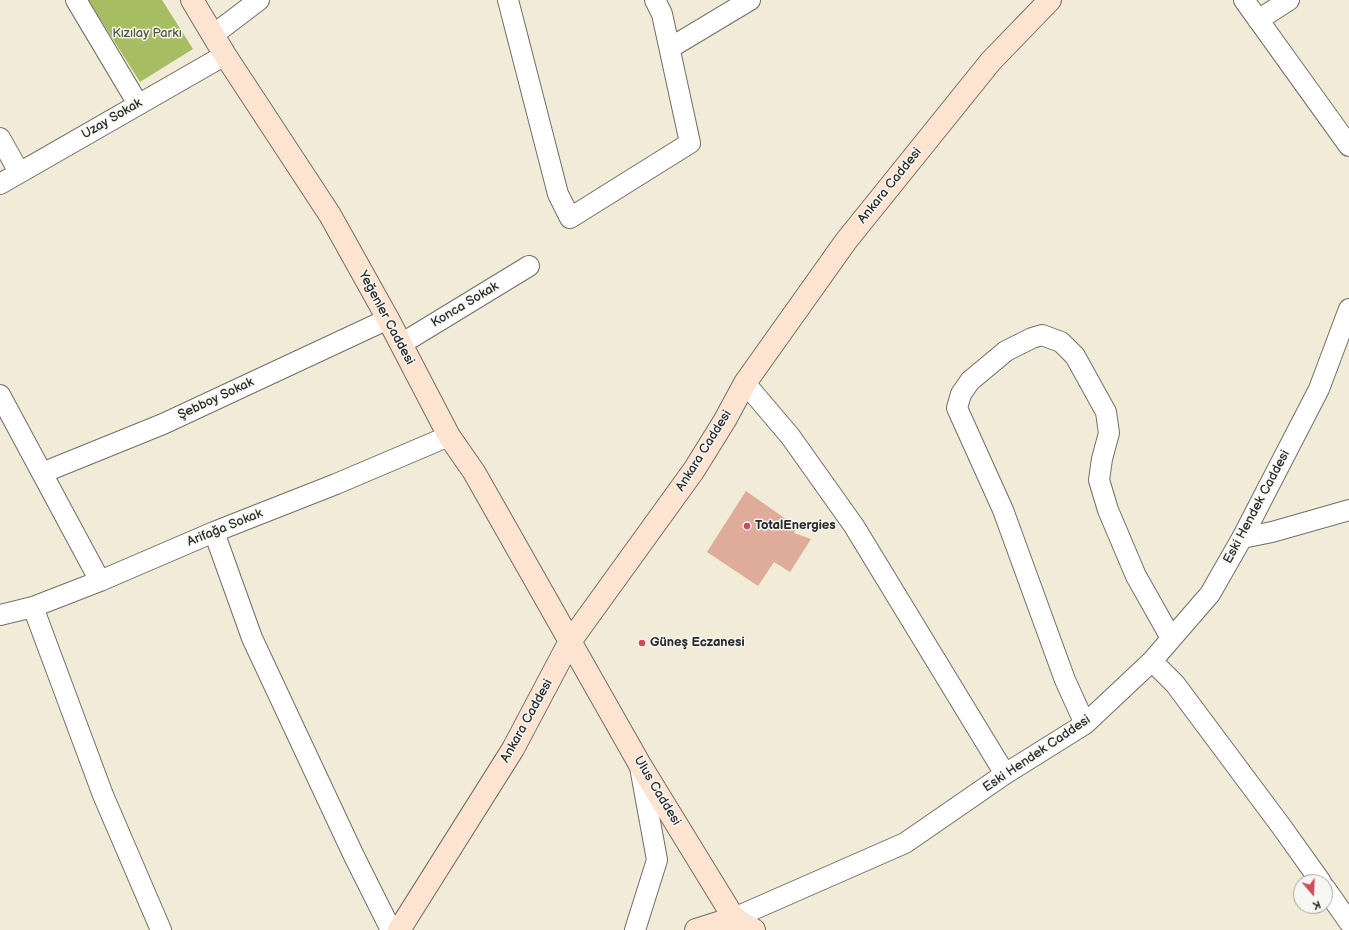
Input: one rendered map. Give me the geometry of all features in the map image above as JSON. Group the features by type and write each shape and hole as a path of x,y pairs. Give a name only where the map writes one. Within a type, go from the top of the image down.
{"street":[{"path":"76,0 138,104"},
{"name":"Yeğenler Caddesi","path":"192,0 225,55 330,215 388,319 449,436 474,472 570,643"},
{"path":"214,35 259,0"},
{"path":"508,0 558,194 570,218 690,143 662,14 655,0"},
{"path":"670,48 750,0"},
{"name":"Ankara Caddesi","path":"399,930 513,749 570,643 694,470 725,420 745,383 846,241 991,61 1050,0"},
{"path":"1244,0 1349,146"},
{"path":"1258,20 1289,0"},
{"name":"Uzay Sokak","path":"0,184 225,55"},
{"path":"0,138 20,172"},
{"name":"Konca Sokak","path":"401,344 529,266"},
{"name":"Eski Hendek Caddesi","path":"696,930 734,918 905,844 1005,774 1085,724 1114,698 1152,661 1210,594 1242,538 1319,388 1349,309"},
{"name":"Şebboy Sokak","path":"42,473 163,424 388,319"},
{"path":"1085,724 1065,680 1003,510 957,408 961,394 970,381 1006,351 1032,338 1042,335 1061,342 1075,356 1106,412 1109,433 1102,459 1099,480 1108,510 1136,576 1171,638"},
{"path":"745,383 790,436 854,526 1005,774"},
{"path":"0,395 100,580"},
{"name":"Arifağa Sokak","path":"3,609 33,607 214,532 336,484 449,436"},
{"path":"1242,538 1272,532 1349,510"},
{"path":"214,532 252,638 354,856 391,930"},
{"path":"33,607 103,794 161,930"},
{"name":"Ulus Caddesi","path":"570,643 639,763 734,918 754,930"},
{"path":"1152,661 1175,684 1315,874"},
{"path":"635,930 657,860 639,763"},
{"path":"1333,899 1349,922"}],"green space":[{"name":"Kızılay Parkı","path":"88,0 162,0 193,49 140,82"}],"building":[{"path":"746,491 797,527 794,533 811,539 790,572 774,562 758,586 707,552"}],"place":[{"name":"TotalEnergies","path":"747,526"},
{"name":"Güneş Eczanesi","path":"642,643"}]}
